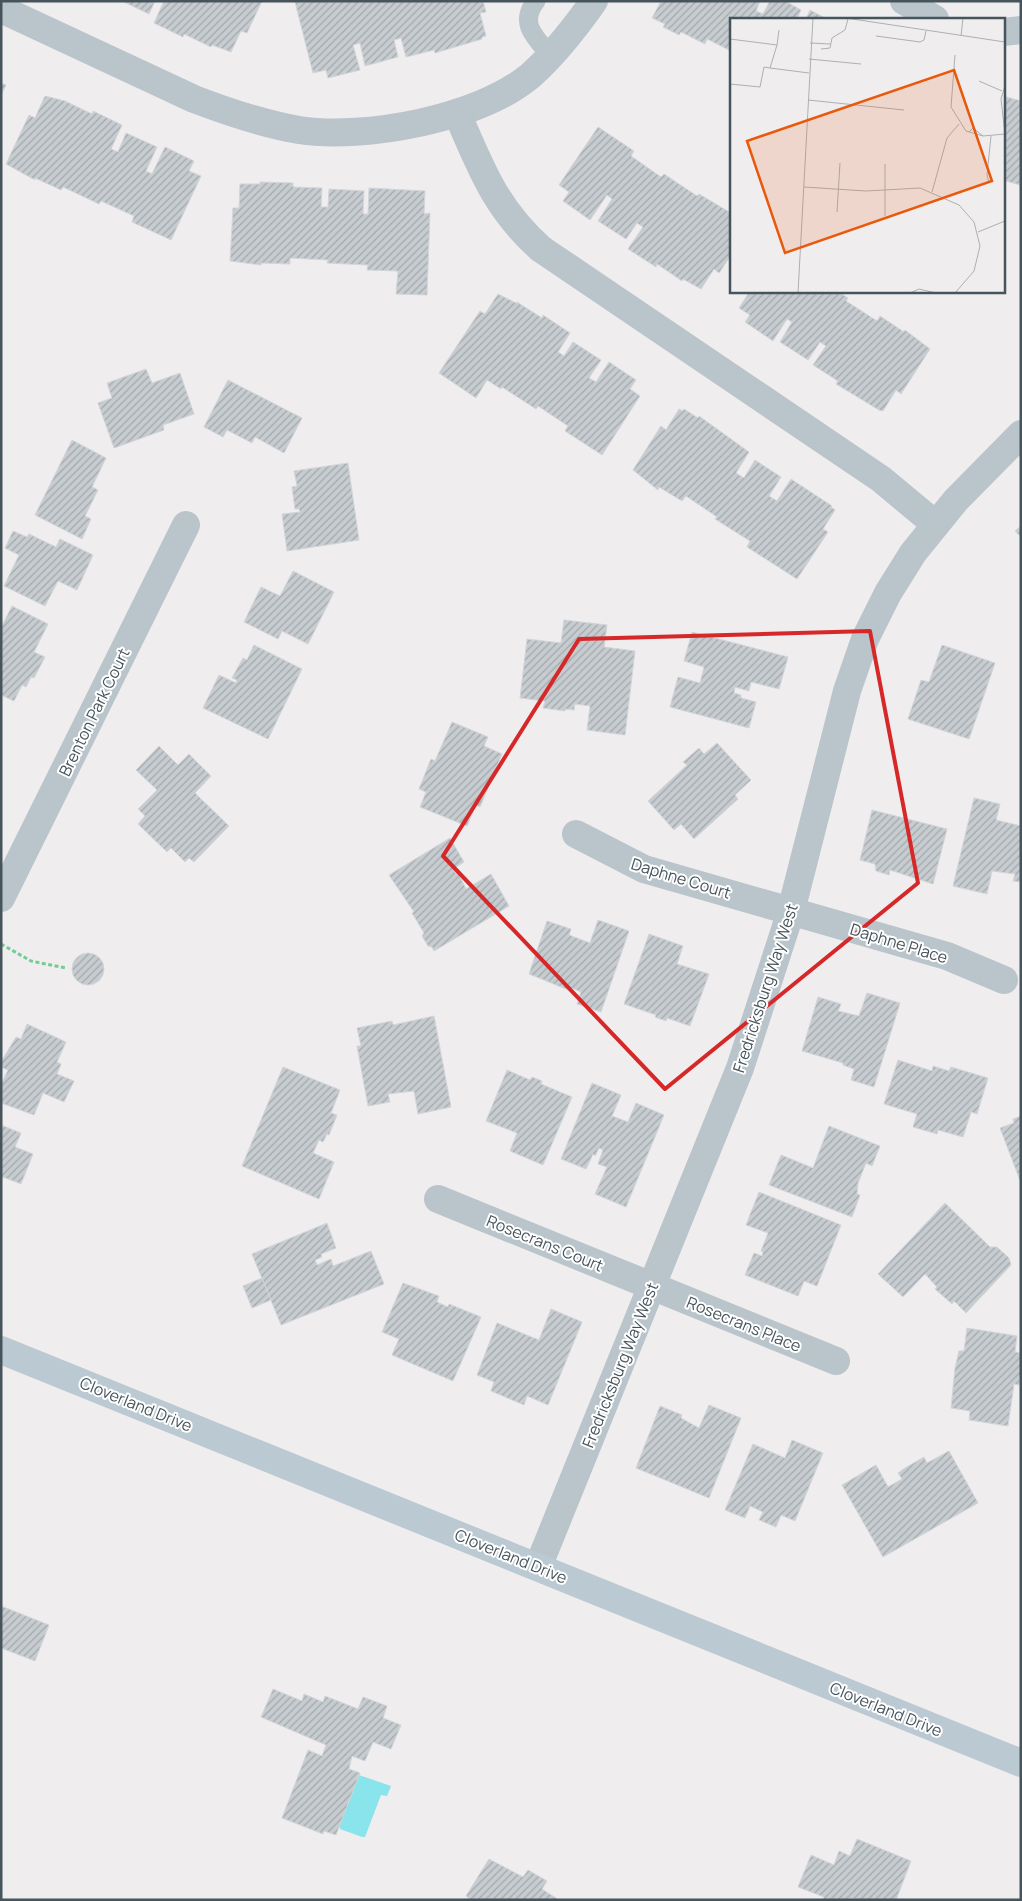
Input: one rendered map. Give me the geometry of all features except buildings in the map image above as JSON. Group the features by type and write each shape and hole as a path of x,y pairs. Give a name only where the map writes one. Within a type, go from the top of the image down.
{"street":[{"path":"1,9 194,99 248,118 298,130 342,133 404,124 457,113 507,91 529,76 551,56 567,39 594,1"},
{"path":"904,1 932,18"},
{"path":"1004,32 1021,30"},
{"path":"457,113 481,169 500,205 516,225 541,249 881,479 935,524"},
{"name":"Fredricksburg Way West","path":"538,1567 740,1068 791,911 847,691 865,639 888,593 913,553 935,524 1021,434"},
{"name":"Brenton Park Court","path":"1,898 186,525"},
{"name":"Daphne Court","path":"576,834 644,870 791,911"},
{"name":"Daphne Place","path":"791,911 947,956 1004,980"},
{"name":"Rosecrans Court","path":"438,1199 651,1286"},
{"name":"Rosecrans Place","path":"651,1286 836,1361"},
{"name":"Cloverland Drive","path":"1,1350 1021,1763"}],"lane":[{"path":"536,1 529,12 529,24 533,35 551,56"}],"path":[{"path":"1,944 30,961 66,968"}],"highlighted area":[{"path":"870,631 918,883 665,1089 443,856 579,639"}],"water":[{"path":"359,1775 391,1786 387,1796 381,1795 365,1837 340,1829 339,1825"}]}
